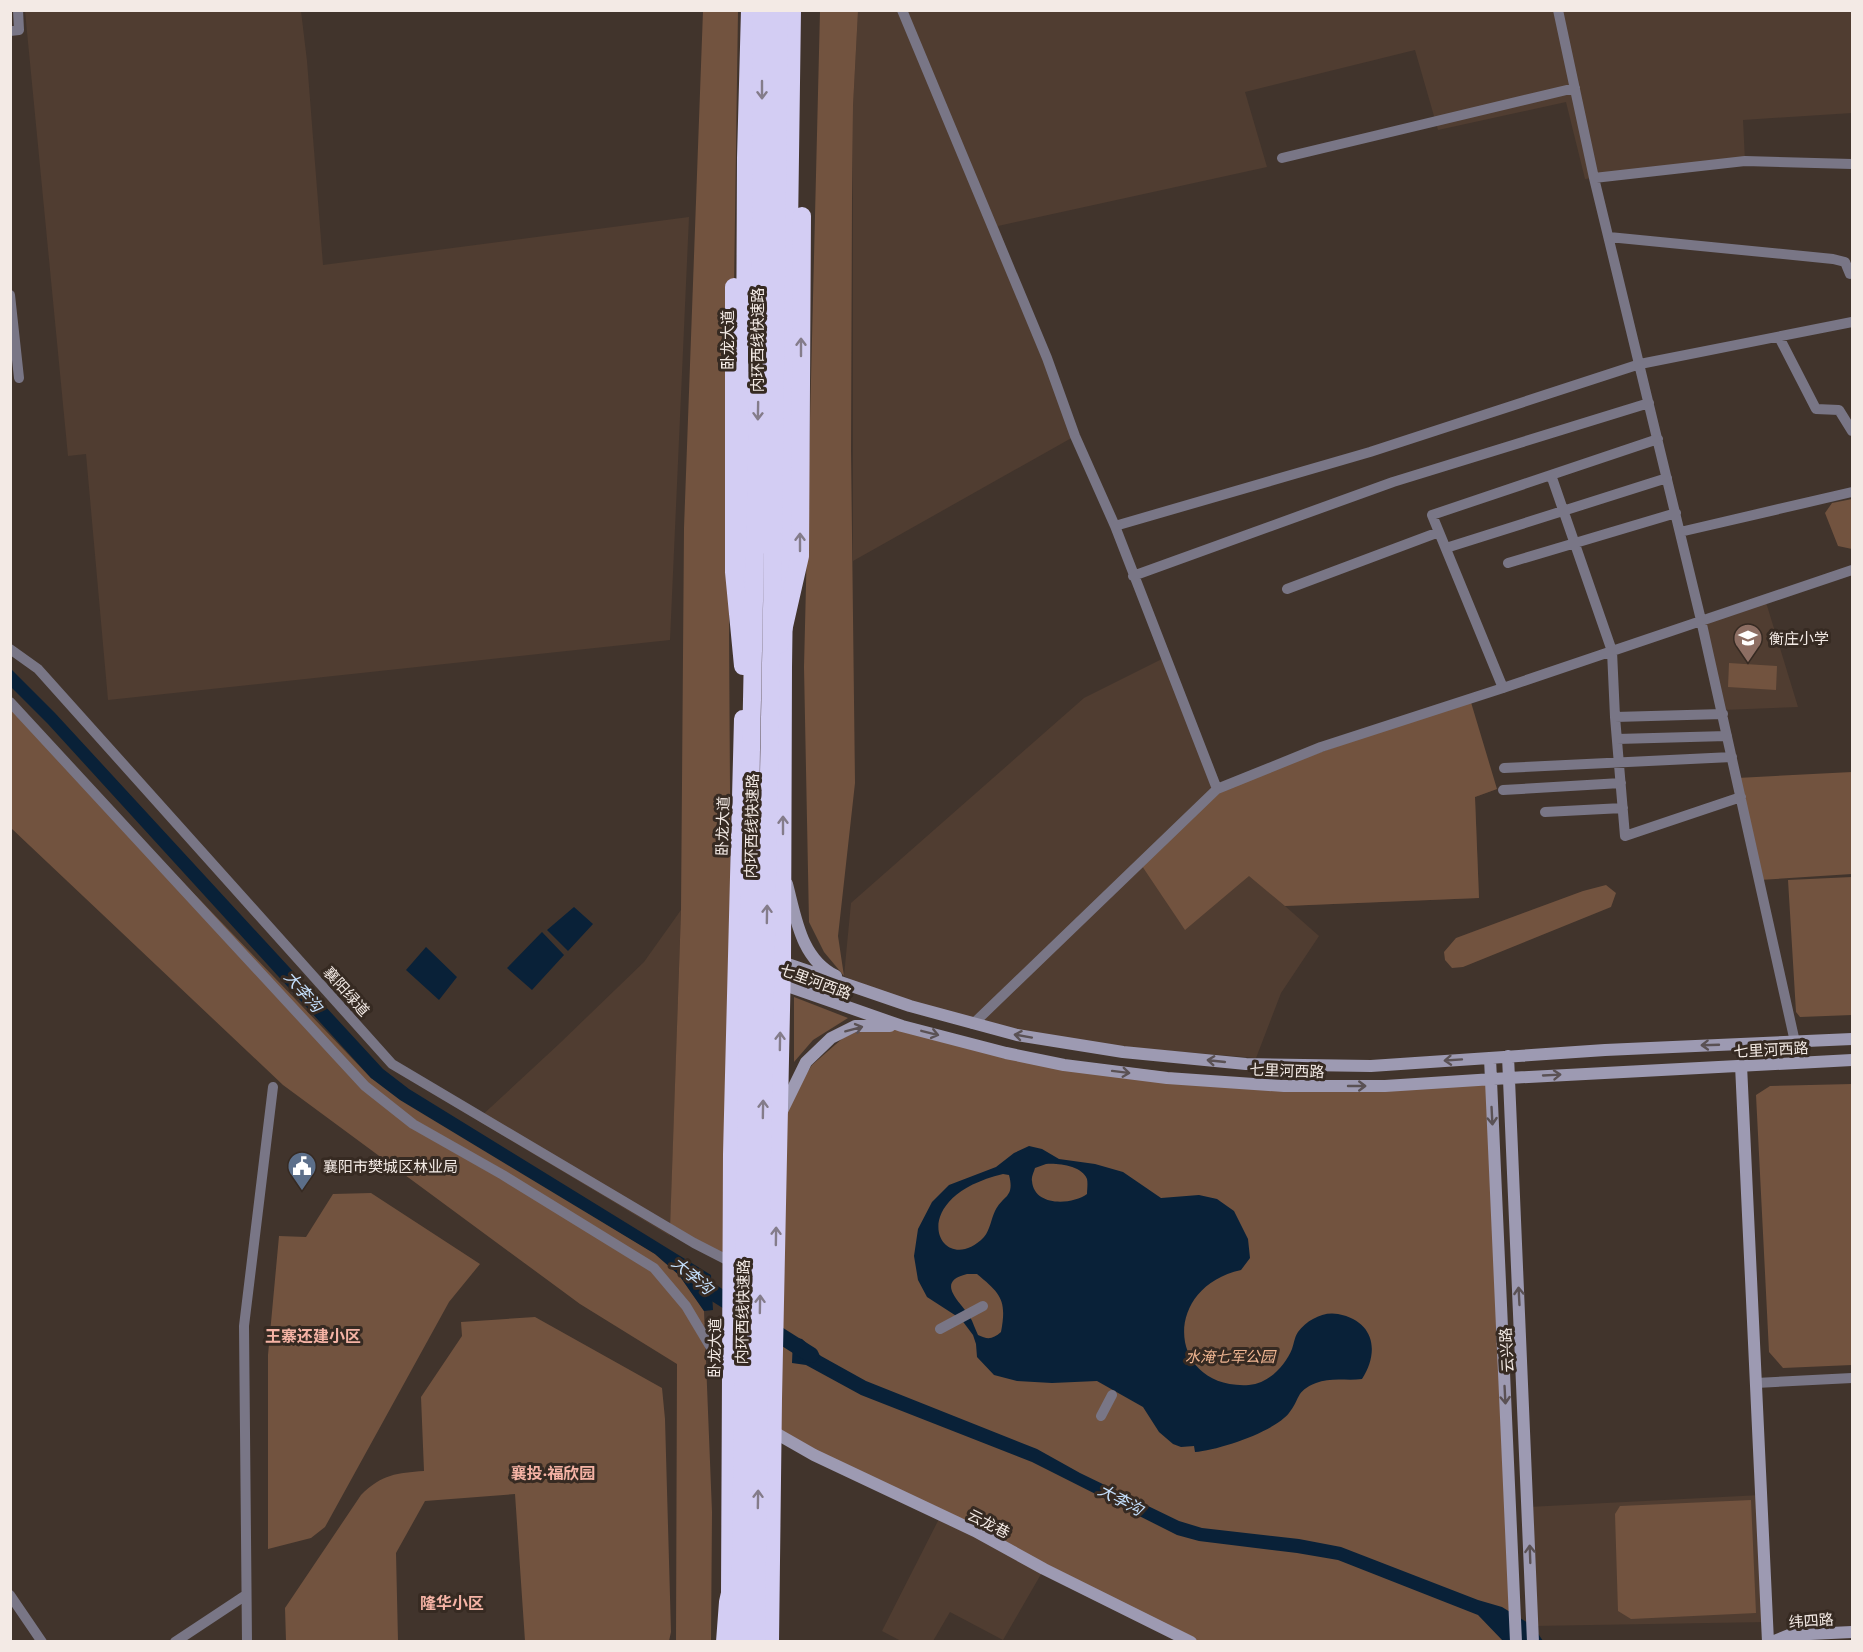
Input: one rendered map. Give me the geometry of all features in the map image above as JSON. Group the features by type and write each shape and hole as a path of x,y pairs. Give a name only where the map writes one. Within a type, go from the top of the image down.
{"highway":[{"name":"卧龙大道","path":"730,1641 736,967 744,673 746,158 750,10"},
{"name":"内环西线快速路","path":"756,1641 750,1522 751,749 761,268 762,10"},
{"name":"内环西线快速路","path":"740,1641 750,1522 771,681 779,10"},
{"path":"768,1641 782,962 792,10"},
{"path":"771,681 800,556 802,216 790,118"},
{"path":"746,158 734,287 734,572 751,749"},
{"path":"725,1641 728,1602 738,1556 750,1522"},
{"path":"750,1522 760,1563 768,1641"}],"street":[{"path":"10,31 19,30 18,10"},
{"path":"902,10 1047,358 1075,435 1115,526 1217,789"},
{"path":"1558,10 1594,178 1701,620 1795,1042"},
{"path":"1282,158 1575,88"},
{"path":"1594,178 1745,161 1852,164"},
{"path":"1608,237 1833,259 1845,262 1850,274 1852,273"},
{"path":"10,295 19,378"},
{"path":"1115,526 1370,452 1640,364 1852,322"},
{"path":"1779,337 1816,409 1839,411 1852,431"},
{"path":"1133,576 1393,482 1649,404"},
{"path":"1503,688 1432,515 1658,439"},
{"path":"1551,475 1612,651 1625,836 1741,797"},
{"path":"1446,548 1667,478"},
{"path":"1680,532 1852,492"},
{"path":"1508,563 1676,513"},
{"path":"1287,589 1439,532"},
{"path":"973,1024 1217,789 1321,747 1852,570"},
{"name":"襄阳绿道","path":"10,649 38,669 393,1064 686,1239 733,1271"},
{"path":"10,702 365,1086 413,1124 503,1175 654,1268 686,1305 732,1383"},
{"path":"1615,717 1722,714"},
{"path":"1617,739 1727,736"},
{"path":"1504,768 1619,761 1732,758"},
{"path":"1503,790 1621,783"},
{"path":"1545,812 1623,808"},
{"path":"783,866 798,927 808,954 827,972 875,994"},
{"name":"七里河西路","path":"737,947 875,994 1017,1035 1123,1052 1246,1064 1371,1066 1605,1050 1852,1039"},
{"name":"七里河西路","path":"736,967 781,985 902,1026 1006,1053 1052,1063 1167,1078 1295,1086 1385,1086 1852,1060"},
{"path":"778,1117 806,1062 831,1038 855,1026 902,1026"},
{"name":"云兴路","path":"1509,1056 1533,1641"},
{"name":"云兴路","path":"1490,1058 1516,1641"},
{"path":"1741,1065 1770,1641"},
{"path":"247,1641 244,1326 273,1087"},
{"path":"940,1329 983,1306"},
{"path":"1756,1383 1852,1378"},
{"path":"1101,1416 1112,1395"},
{"name":"云龙巷","path":"772,1431 814,1455 975,1532 1044,1569 1191,1641"},
{"path":"10,1595 42,1641"},
{"path":"175,1641 246,1595"},
{"name":"纬四路","path":"1770,1641 1789,1635 1852,1632"}],"shaded area":[{"path":"25,11 301,11 323,265 689,217 670,640 108,700 86,454 68,456"},
{"path":"858,11 1852,11 1852,113 1743,120 1745,161 1585,179 1566,102 1438,130 1415,50 1245,92 1267,167 998,226 1075,436 853,561 853,106"},
{"name":"衡庄小学","path":"1765,599 1798,707 1722,710 1701,620"},
{"path":"1166,657 1217,789 1497,789 1475,797 1479,898 1285,906 1319,936 1281,993 1256,1058 1122,1047 993,1026 876,992 844,976 851,903 1084,698"},
{"path":"681,910 670,1236 477,1120 644,962"},
{"path":"1761,1495 1767,1622 1533,1626 1528,1507"},
{"path":"941,1515 1044,1569 1003,1640 950,1612 933,1641 901,1641 882,1631"}],"green space":[{"path":"703,11 738,11 729,631 733,1263 670,1229 681,911 684,528"},
{"path":"820,11 858,11 853,106 851,451 855,783 838,936 844,976 824,952 809,922 804,667"},
{"path":"1852,499 1852,549 1838,546 1825,513 1832,503"},
{"path":"1729,663 1777,666 1776,690 1728,687"},
{"path":"1470,699 1497,789 1475,797 1479,898 1285,906 1249,876 1185,930 1140,863 1217,789"},
{"path":"10,702 371,1078 655,1254 679,1275 704,1311 712,1512 711,1641 676,1641 677,1364 580,1304 283,1085 11,828"},
{"path":"1852,772 1852,874 1759,880 1737,778"},
{"path":"1852,877 1852,1015 1800,1017 1796,1012 1788,880"},
{"path":"1606,885 1616,893 1611,907 1463,967 1452,968 1445,960 1444,952 1456,938 1583,891"},
{"path":"794,997 848,1018 813,1040 794,1062"},
{"name":"水淹七军公园","path":"902,1026 1006,1053 1284,1086 1490,1079 1516,1641 1191,1641 772,1431 778,1117 812,1065 843,1038 863,1029"},
{"path":"1852,1084 1852,1365 1783,1368 1769,1352 1756,1095 1770,1086"},
{"path":"371,1193 480,1264 449,1302 325,1527 311,1538 268,1549 268,1355 279,1236 306,1237 333,1194"},
{"path":"535,1317 662,1388 665,1419 671,1632 669,1641 525,1641 515,1494 425,1501 396,1553 398,1641 286,1641 285,1608 361,1495 376,1483 390,1476 424,1471 421,1397 462,1336 461,1322"},
{"path":"1751,1500 1756,1613 1631,1619 1618,1611 1615,1514 1620,1506"}],"water":[{"path":"11,669 55,713 383,1069 409,1089 711,1275 713,1310 704,1311 679,1275 655,1254 400,1100 371,1078 48,724 11,687"},
{"path":"574,907 593,924 568,951 547,930"},
{"path":"542,932 564,955 532,990 507,968"},
{"path":"426,947 457,977 439,1000 406,970"},
{"path":"1029,1146 1042,1149 1059,1159 1095,1164 1123,1172 1161,1198 1199,1195 1217,1199 1234,1211 1248,1239 1250,1258 1241,1270 1215,1280 1197,1296 1187,1316 1184,1336 1190,1356 1202,1372 1222,1382 1249,1385 1263,1381 1285,1362 1302,1328 1316,1317 1332,1313 1350,1318 1366,1330 1372,1348 1368,1368 1362,1379 1327,1380 1309,1386 1304,1389 1289,1413 1271,1427 1231,1444 1195,1452 1194,1446 1181,1447 1173,1444 1159,1432 1143,1407 1097,1381 1052,1383 1017,1381 994,1375 977,1357 973,1335 961,1319 927,1297 918,1280 914,1256 918,1229 932,1202 949,1185 996,1167 1014,1153","holes":["1046,1164 1063,1165 1080,1171 1087,1179 1087,1194 1064,1202 1039,1196 1034,1189 1032,1176 1035,1168","1003,1174 1009,1175 1009,1192 995,1211 984,1237 968,1248 955,1249 944,1243 939,1231 940,1217 950,1201 971,1186","967,1274 977,1274 997,1293 1003,1312 1001,1332 988,1338 978,1335 970,1317 953,1293 952,1282"]},
{"path":"793,1337 802,1339 821,1356 866,1381 1037,1449 1080,1473 1179,1521 1202,1528 1299,1539 1341,1547 1478,1600 1502,1607 1533,1626 1543,1641 1503,1641 1478,1615 1338,1560 1199,1541 1177,1535 1032,1462 861,1395 806,1365 792,1363"}],"waterway":[{"name":"大李沟","path":"696,1278 709,1290 741,1310"},
{"name":"大李沟","path":"765,1326 811,1355"}],"place":[{"name":"衡庄小学","path":"1748,664"},
{"name":"襄阳市樊城区林业局","path":"302,1192"}],"district":[{"name":"王寨还建小区","path":"313,1335"},
{"name":"襄投·福欣园","path":"553,1472"},
{"name":"隆华小区","path":"452,1602"}]}
